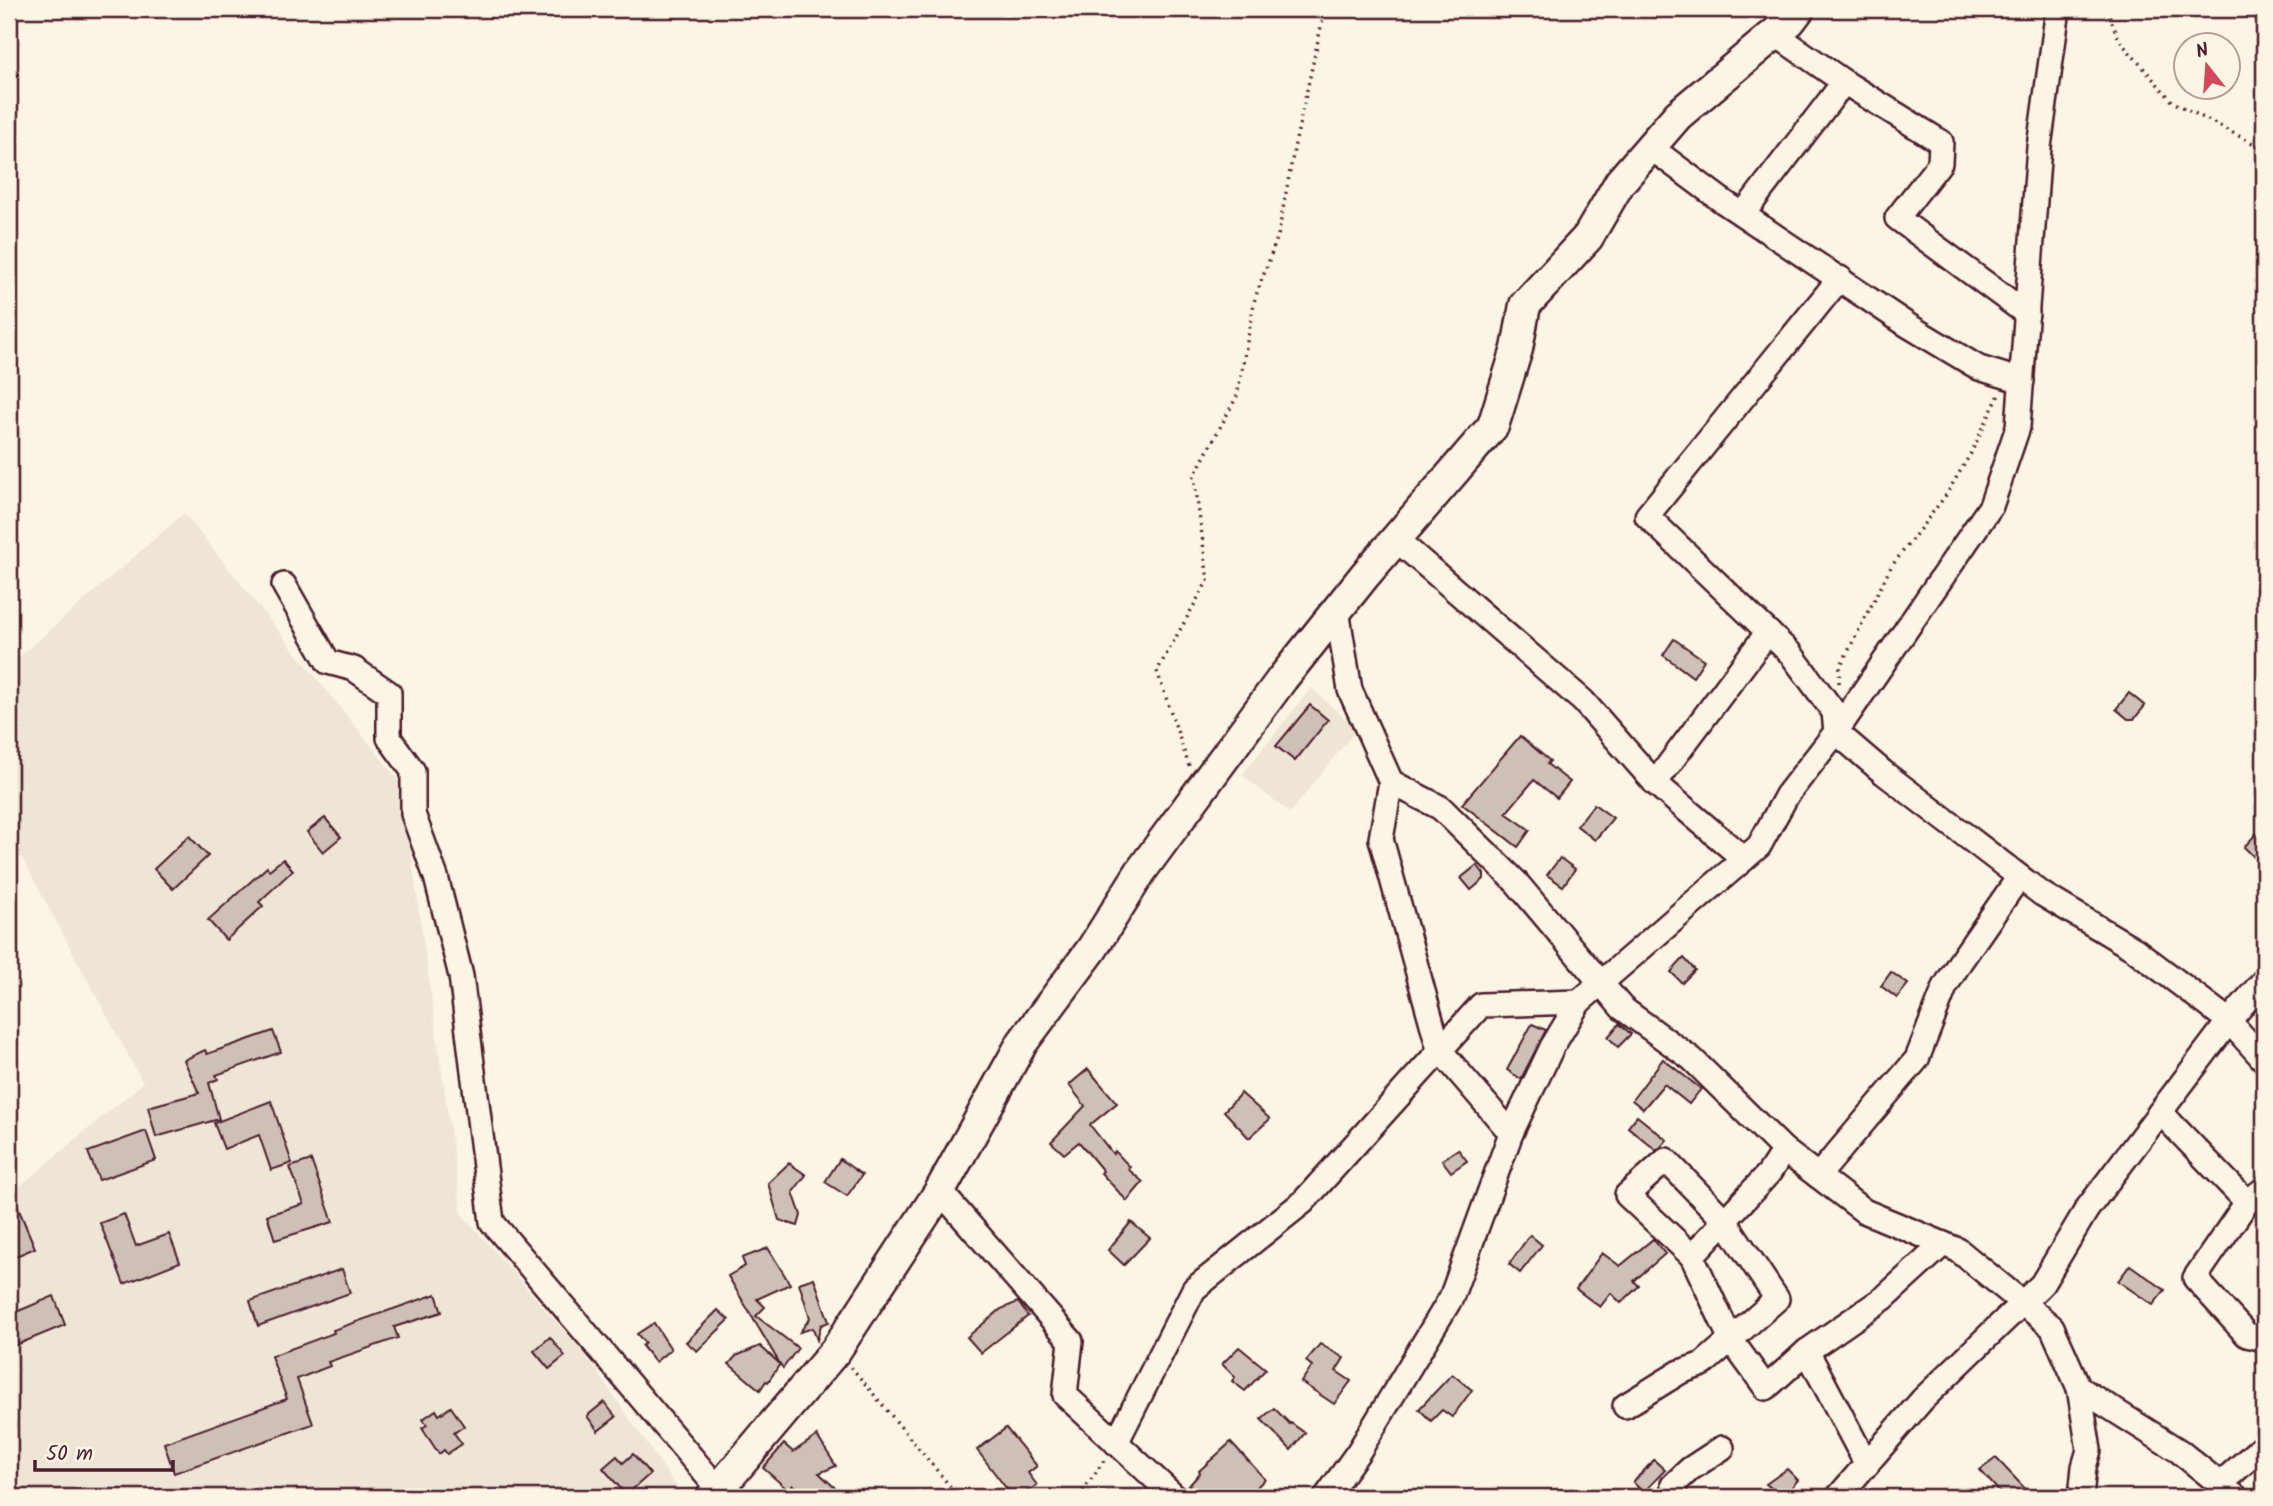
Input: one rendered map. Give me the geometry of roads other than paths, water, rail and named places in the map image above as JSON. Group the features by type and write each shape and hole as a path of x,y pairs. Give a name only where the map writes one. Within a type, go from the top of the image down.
{"main road":[{"path":"719,1495 836,1350 940,1191 1022,1043 1092,949 1141,872 1282,679 1493,426 1517,349 1525,305 1588,237 1620,181 1678,115 1790,21 1799,9"}],"street":[{"path":"1326,1497 1359,1451 1451,1298 1511,1133 1552,1047 1579,1002 1759,846 1787,795 1836,732 1991,506 2018,426 2014,379 2027,314 2039,147 2058,9"},
{"path":"1774,34 1844,82 1941,142 1940,163 1897,218 2027,314"},
{"path":"1743,214 1844,82"},
{"path":"1650,147 1743,214 1909,326 1979,368 2014,379"},
{"path":"1840,278 1647,516 1791,654 1834,712 1836,732 1884,773 2042,894 2134,949 2229,1021 2264,1060"},
{"path":"1396,540 1583,701 1655,783 1744,859"},
{"path":"284,585 328,662 354,668 389,693 389,738 413,771 413,814 436,877 461,976 492,1222 719,1495"},
{"path":"1337,610 1350,691 1391,782 1381,839 1439,1049 1511,1133"},
{"path":"1655,783 1768,632"},
{"path":"1391,782 1441,808 1516,882 1622,1008 1692,1059 1784,1150 1864,1210 1958,1250 2052,1327 2078,1388 2089,1450 2081,1497"},
{"path":"1818,1176 1917,1059 1945,987 2019,877"},
{"path":"1838,1497 1923,1399 2042,1284 2087,1209 2229,1021 2264,980"},
{"path":"1116,1443 1194,1289 1303,1202 1481,1005 1579,1002"},
{"path":"2160,1112 2256,1196 2195,1278 2247,1335 2264,1339"},
{"path":"1692,1256 1769,1173 1784,1150"},
{"path":"1625,1406 1680,1372 1703,1364 1731,1340 1777,1299 1725,1221 1666,1160 1627,1195 1692,1256 1731,1340 1766,1388 1807,1351 1884,1298 1944,1244"},
{"path":"940,1191 1072,1341 1065,1395 1175,1497"},
{"path":"1807,1351 1867,1465"},
{"path":"2078,1388 2179,1451 2228,1490 2264,1445"},
{"path":"1676,1497 1673,1485 1690,1469 1722,1448"}]}
